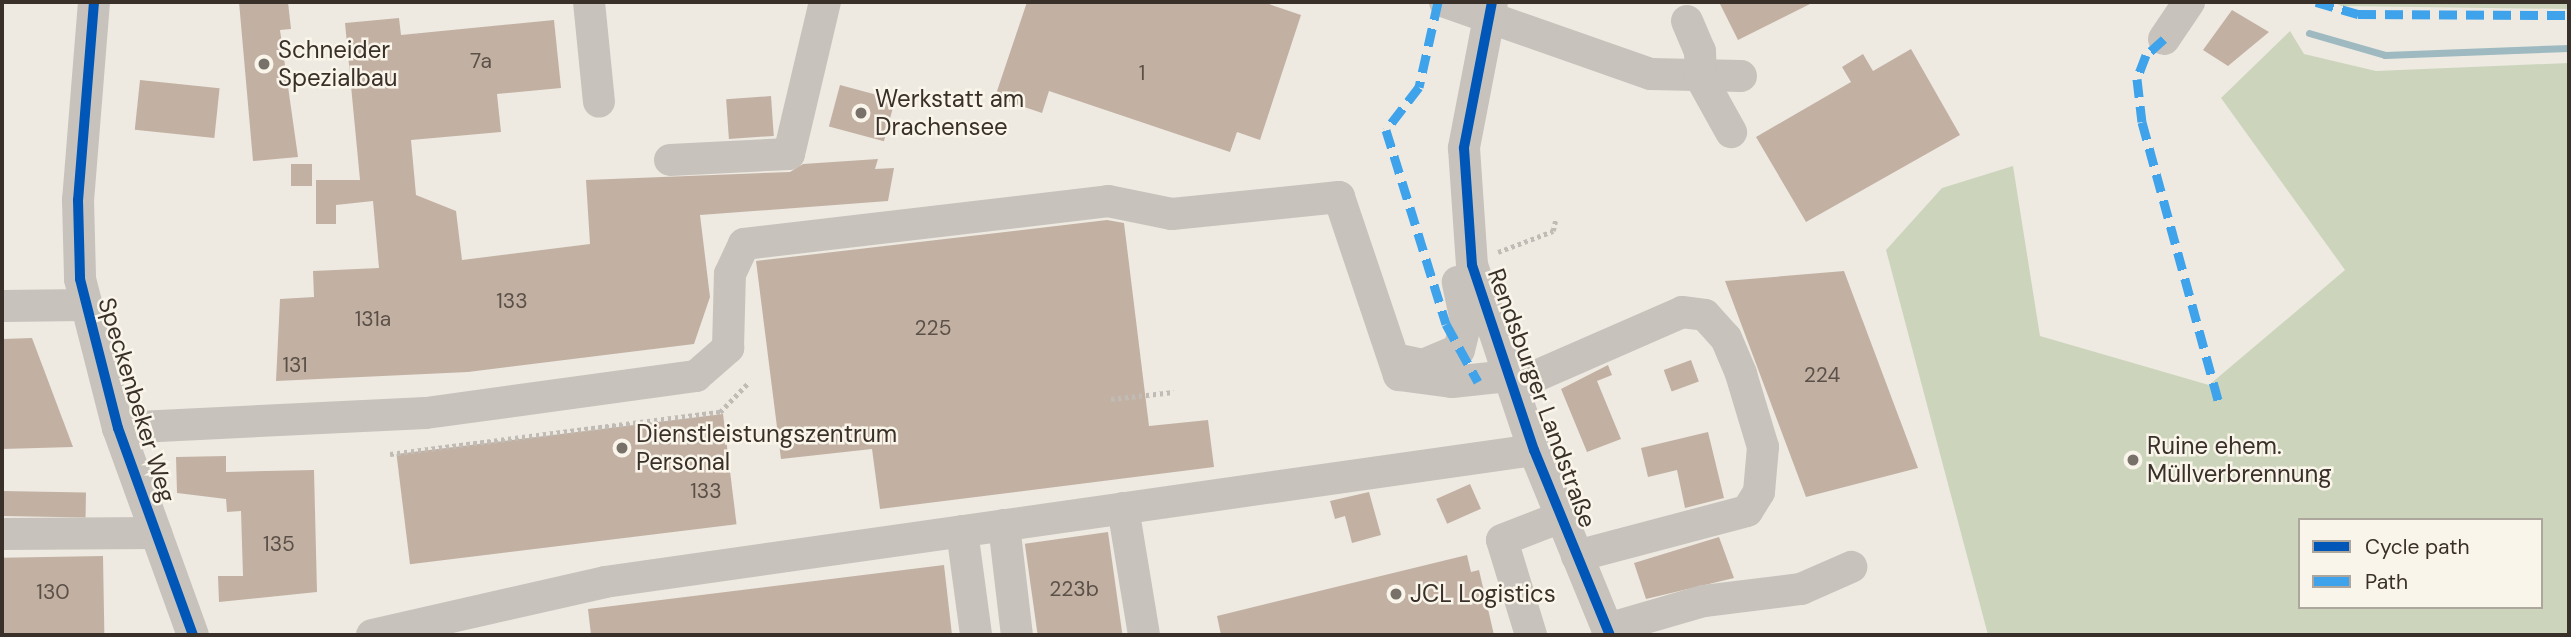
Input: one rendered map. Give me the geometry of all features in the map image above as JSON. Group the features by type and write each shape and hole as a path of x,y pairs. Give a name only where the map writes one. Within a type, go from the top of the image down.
{"street":[{"name":"Speckenbeker Weg","path":"94,2 78,200 85,304 118,428 193,635"},
{"path":"589,2 599,102"},
{"path":"670,160 789,154 825,2"},
{"path":"1445,2 1490,9 1628,67 1701,78 1741,76"},
{"path":"2164,39 2189,2"},
{"name":"Rendsburger Landstraße","path":"1490,9 1471,91 1464,183 1472,265 1534,450 1609,632"},
{"path":"1687,21 1700,51 1701,78 1731,132"},
{"path":"1396,367 1440,361 1459,350 1465,335 1454,259 1464,183"},
{"path":"118,428 426,413 696,376 728,348 730,274 744,244 1108,201 1172,214 1339,197 1396,367"},
{"path":"2,306 85,304"},
{"path":"1396,367 1452,382 1510,381 1682,312 1705,315 1726,338 1741,374 1763,447 1759,492 1747,511 1577,556"},
{"path":"372,635 605,582 1534,450"},
{"path":"1123,508 1144,635"},
{"path":"1531,635 1502,540 1561,517"},
{"path":"1004,525 1017,635"},
{"path":"962,531 976,635"},
{"path":"2,534 156,533"},
{"path":"1609,632 1704,601 1801,589 1851,567"}],"path":[{"path":"1472,265 1553,231 1556,218"},
{"path":"390,454 720,412 748,383"},
{"path":"1111,399 1174,392"}],"green space":[{"path":"2333,2 2569,2 2569,9 2341,6"},
{"path":"2290,31 2304,54 2376,71 2569,63 2569,635 1988,635 1886,250 1942,188 2013,166 2040,336 2209,385 2345,270 2221,98"}],"building":[{"name":"Schneider Spezialbau","path":"239,2 288,2 291,29 280,30 298,157 253,161"},
{"path":"1027,2 1263,2 1301,15 1260,140 1237,132 1230,152 1049,91 1042,113 995,97"},
{"path":"1719,2 1814,2 1738,40"},
{"path":"2232,10 2269,32 2228,66 2203,50"},
{"path":"399,18 401,35 554,20 561,88 497,94 501,132 411,140 416,195 456,211 462,260 590,244 586,180 790,172 803,164 878,159 875,169 894,168 888,201 700,215 710,297 694,344 468,372 276,381 280,299 314,297 313,271 379,268 373,201 336,205 336,224 316,224 316,180 360,180 345,23"},
{"path":"1911,49 1960,135 1806,222 1756,137 1851,82 1842,67 1863,54 1873,71"},
{"path":"140,80 220,88 214,138 135,130"},
{"name":"Werkstatt am Drachensee","path":"840,85 895,100 884,141 829,127"},
{"path":"771,96 774,136 729,139 726,99"},
{"path":"291,164 312,164 312,186 291,186"},
{"path":"1107,220 1124,223 1149,426 1208,420 1214,467 880,509 872,449 781,459 756,261"},
{"path":"1844,271 1918,468 1806,497 1725,281"},
{"path":"32,338 73,447 2,449 2,339"},
{"path":"1691,360 1699,382 1672,392 1664,370"},
{"path":"1608,365 1612,375 1597,381 1621,439 1587,452 1561,389"},
{"path":"723,414 737,524 410,564 396,454"},
{"path":"1708,432 1724,498 1685,508 1677,470 1648,477 1641,448"},
{"path":"226,456 226,472 314,470 317,592 219,602 218,576 243,576 241,511 227,512 226,499 177,493 176,457"},
{"path":"1470,484 1481,509 1447,524 1436,499"},
{"path":"2,491 86,492 86,517 2,516"},
{"path":"1369,492 1381,535 1352,543 1345,516 1335,519 1330,501"},
{"path":"1108,532 1122,635 1038,635 1025,544"},
{"path":"1719,537 1734,578 1646,599 1634,563"},
{"name":"JCL Logistics","path":"1467,555 1471,572 1479,570 1494,635 1221,635 1217,616"},
{"path":"103,556 104,635 3,635 2,558"},
{"path":"944,565 952,635 591,635 588,609"}],"waterway":[{"path":"2309,33 2385,55 2569,48"}],"marked path":[{"path":"1438,2 1419,87 1386,130 1446,324 1478,382"},
{"path":"2316,2 2358,14 2569,15"},
{"path":"2164,39 2146,55 2137,79 2142,122 2219,404"}],"cycle path":[{"path":"94,2 78,200 80,279 118,428 193,635"},
{"path":"1492,2 1464,148 1472,265 1534,450 1610,635"}],"place":[{"name":"Schneider Spezialbau","path":"264,64"},
{"name":"Werkstatt am Drachensee","path":"861,113"},
{"name":"Dienstleistungszentrum Personal","path":"622,448"},
{"name":"Ruine ehem. Müllverbrennung","path":"2133,460"},
{"name":"JCL Logistics","path":"1396,594"}]}
